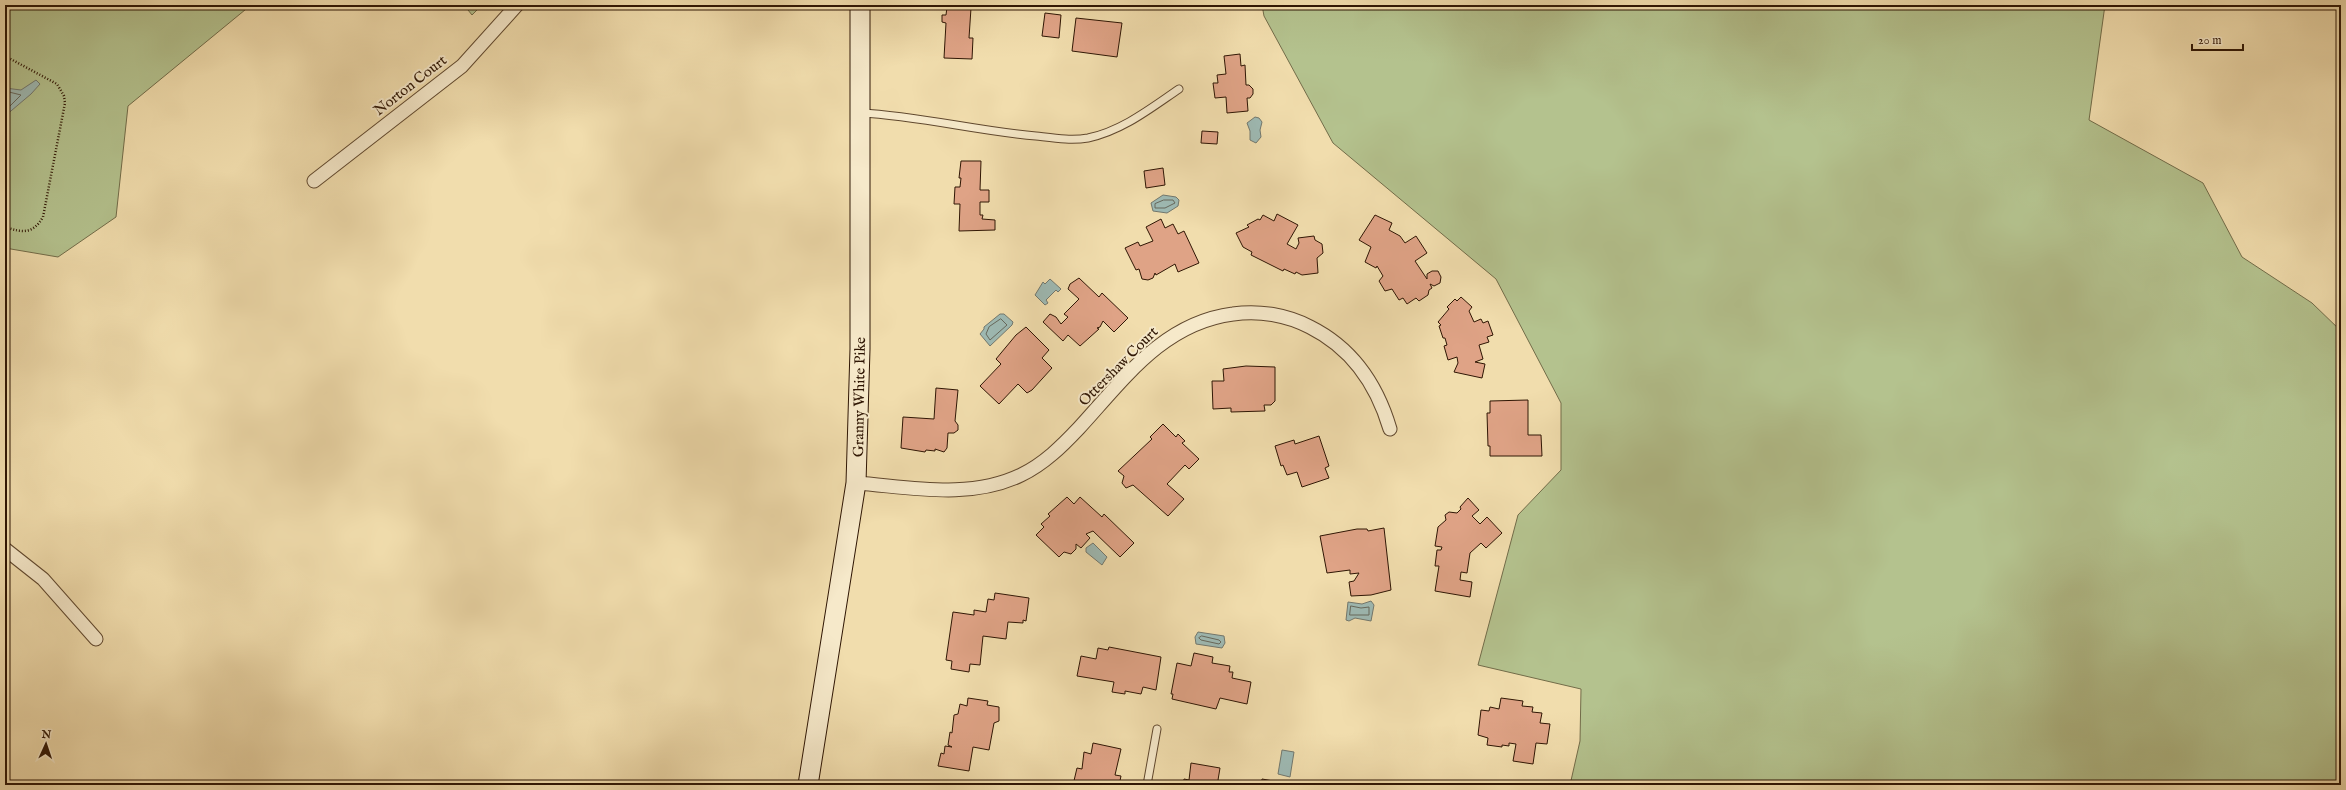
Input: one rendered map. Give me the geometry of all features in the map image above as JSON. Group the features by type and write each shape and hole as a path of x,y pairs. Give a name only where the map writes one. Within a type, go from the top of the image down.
{"main road":[{"name":"Granny White Pike","path":"808,785 856,483 860,341 860,5"}],"street":[{"name":"Norton Court","path":"314,181 462,66 517,5"},
{"name":"Ottershaw Court","path":"856,483 969,490 993,485 1021,475 1037,466 1060,447 1159,344 1173,334 1199,322 1237,313 1265,314 1288,318 1314,329 1333,341 1357,364 1374,387 1390,429"},
{"path":"5,549 43,579 96,639"}],"lane":[{"path":"860,113 895,116 993,132 1079,139 1095,136 1124,124 1179,89"},
{"path":"1147,785 1157,729"}],"path":[{"path":"5,56 57,84 62,90 65,103 43,217 33,229 27,232 5,227"}],"green space":[{"path":"5,5 251,5 128,106 116,217 58,257 5,248"},
{"path":"464,5 482,5 472,15"},
{"path":"1262,5 2105,5 2089,120 2203,183 2242,257 2312,303 2341,331 2341,785 1570,785 1580,741 1581,689 1478,665 1518,515 1561,470 1561,403 1496,279 1333,143 1264,16"}],"water":[{"path":"36,80 40,84 31,94 5,116 5,88 21,90"},
{"path":"1255,117 1259,118 1262,122 1260,130 1261,137 1256,143 1250,140 1250,131 1247,123"},
{"path":"1163,195 1176,197 1179,200 1178,206 1167,213 1153,211 1151,203"},
{"path":"1050,279 1061,289 1058,292 1056,290 1046,300 1048,303 1045,305 1035,295 1043,282 1045,284"},
{"path":"1000,314 1004,314 1013,322 1012,325 990,346 980,334 984,327"},
{"path":"1093,543 1107,557 1102,565 1086,552 1086,548"},
{"path":"1371,601 1374,605 1371,621 1355,618 1349,621 1346,620 1348,602 1362,604"},
{"path":"1198,632 1224,636 1225,643 1222,648 1196,644 1195,637"},
{"path":"1282,750 1294,752 1290,777 1278,774"}],"building":[{"path":"949,5 966,5 966,7 971,8 969,38 973,38 972,59 944,58 946,23 942,22 942,15 946,15 947,7"},
{"path":"1045,13 1061,15 1059,38 1042,36"},
{"path":"1076,18 1122,23 1117,57 1072,51"},
{"path":"1240,54 1241,66 1245,65 1246,85 1249,85 1253,89 1253,94 1250,98 1247,98 1248,111 1227,113 1226,97 1215,98 1213,83 1218,83 1217,75 1226,74 1224,56"},
{"path":"1202,131 1218,132 1217,144 1201,143"},
{"path":"961,161 981,161 980,190 989,190 989,202 980,202 980,215 983,215 982,219 995,220 995,230 959,231 960,204 954,204 955,187 960,187 961,178 959,178"},
{"path":"1163,168 1165,185 1146,188 1144,171"},
{"path":"1277,214 1298,225 1287,244 1296,249 1299,243 1298,238 1314,236 1315,240 1322,244 1323,253 1317,258 1318,273 1302,275 1296,272 1295,274 1284,269 1283,271 1251,255 1252,252 1243,247 1236,233 1249,227 1247,225 1258,219 1260,220 1263,215 1274,221"},
{"path":"1375,215 1392,223 1389,230 1400,236 1405,243 1416,236 1427,253 1415,261 1427,279 1427,274 1432,271 1438,271 1441,277 1440,283 1434,286 1430,284 1432,288 1429,290 1428,295 1419,301 1416,298 1407,304 1403,298 1399,300 1392,289 1385,291 1379,281 1383,276 1377,266 1376,268 1365,262 1371,247 1359,240"},
{"path":"1161,219 1165,228 1173,224 1178,234 1184,231 1199,263 1178,272 1175,264 1156,275 1155,273 1153,278 1148,280 1142,279 1139,269 1136,270 1125,248 1138,242 1140,246 1153,241 1146,227"},
{"path":"1079,278 1099,297 1102,293 1128,318 1114,332 1103,321 1100,327 1097,328 1099,329 1080,346 1068,335 1063,341 1043,322 1050,314 1056,317 1061,324 1068,317 1064,314 1079,299 1068,289 1070,284"},
{"path":"1461,297 1472,307 1469,311 1474,322 1481,319 1483,323 1488,321 1493,335 1487,337 1489,342 1479,345 1483,359 1475,362 1485,364 1482,378 1454,372 1458,363 1457,357 1448,360 1444,346 1447,345 1439,326 1441,325 1438,322 1449,309 1447,307 1455,299 1457,301"},
{"path":"1026,327 1049,350 1042,358 1052,368 1032,390 1027,393 1018,384 999,404 980,386 1001,364 996,359 1016,335"},
{"path":"1246,366 1275,367 1275,401 1271,405 1264,405 1265,411 1231,412 1231,408 1213,409 1212,381 1224,381 1223,369"},
{"path":"936,388 958,390 955,421 958,425 958,430 954,433 948,433 947,448 944,452 935,449 935,451 926,450 925,452 901,448 903,417 934,419"},
{"path":"1528,400 1528,435 1541,435 1542,456 1490,456 1490,446 1488,446 1487,413 1490,413 1490,401"},
{"path":"1163,424 1176,437 1178,434 1185,441 1182,443 1199,459 1189,469 1185,465 1167,484 1184,499 1168,516 1133,485 1126,488 1122,483 1124,476 1118,471 1152,439 1150,437"},
{"path":"1319,436 1329,466 1325,468 1329,478 1302,487 1297,472 1287,475 1283,465 1281,466 1275,446 1294,440 1295,444"},
{"path":"1067,497 1074,504 1080,497 1102,517 1104,514 1134,543 1120,557 1093,531 1086,534 1090,538 1081,548 1076,544 1076,549 1071,554 1064,552 1059,557 1036,535 1044,527 1041,524 1050,516 1048,514"},
{"path":"1468,498 1479,510 1472,516 1480,524 1487,517 1502,533 1486,548 1481,543 1470,553 1467,573 1461,572 1460,580 1472,582 1470,597 1435,591 1439,566 1435,566 1437,550 1441,550 1442,547 1435,546 1438,527 1446,520 1445,515 1449,512 1457,513"},
{"path":"1384,528 1391,590 1371,595 1351,596 1349,582 1354,581 1359,573 1350,574 1350,570 1327,573 1320,536 1357,529 1367,529 1368,531"},
{"path":"995,593 1029,598 1026,621 1023,620 1023,623 1008,622 1006,639 983,636 980,665 970,664 969,672 951,669 952,661 946,660 953,612 974,615 974,610 986,612 988,599 994,600"},
{"path":"1109,647 1161,657 1156,690 1143,687 1141,694 1125,691 1125,694 1112,692 1114,682 1077,676 1081,656 1096,659 1098,648 1108,650"},
{"path":"1194,653 1213,657 1212,663 1230,666 1229,672 1233,672 1232,678 1251,682 1247,704 1220,698 1216,709 1172,699 1173,694 1171,694 1177,663 1191,666"},
{"path":"968,698 988,701 987,705 999,707 999,721 994,723 989,750 973,747 969,771 938,766 941,753 944,754 945,746 952,747 948,745 950,732 952,733 954,715 958,714 960,704 967,706"},
{"path":"1501,698 1523,701 1522,706 1533,707 1532,712 1542,713 1540,723 1550,724 1547,744 1536,743 1533,764 1513,761 1516,744 1509,743 1509,746 1502,745 1502,747 1487,745 1488,738 1478,735 1481,710 1489,711 1490,707 1499,709"},
{"path":"1093,743 1121,749 1115,775 1121,776 1119,785 1073,785 1077,768 1082,769 1084,752 1091,754"},
{"path":"1191,763 1220,768 1218,780 1223,783 1223,785 1183,785 1184,779 1189,780"},
{"path":"1262,779 1290,784 1261,785"}]}
